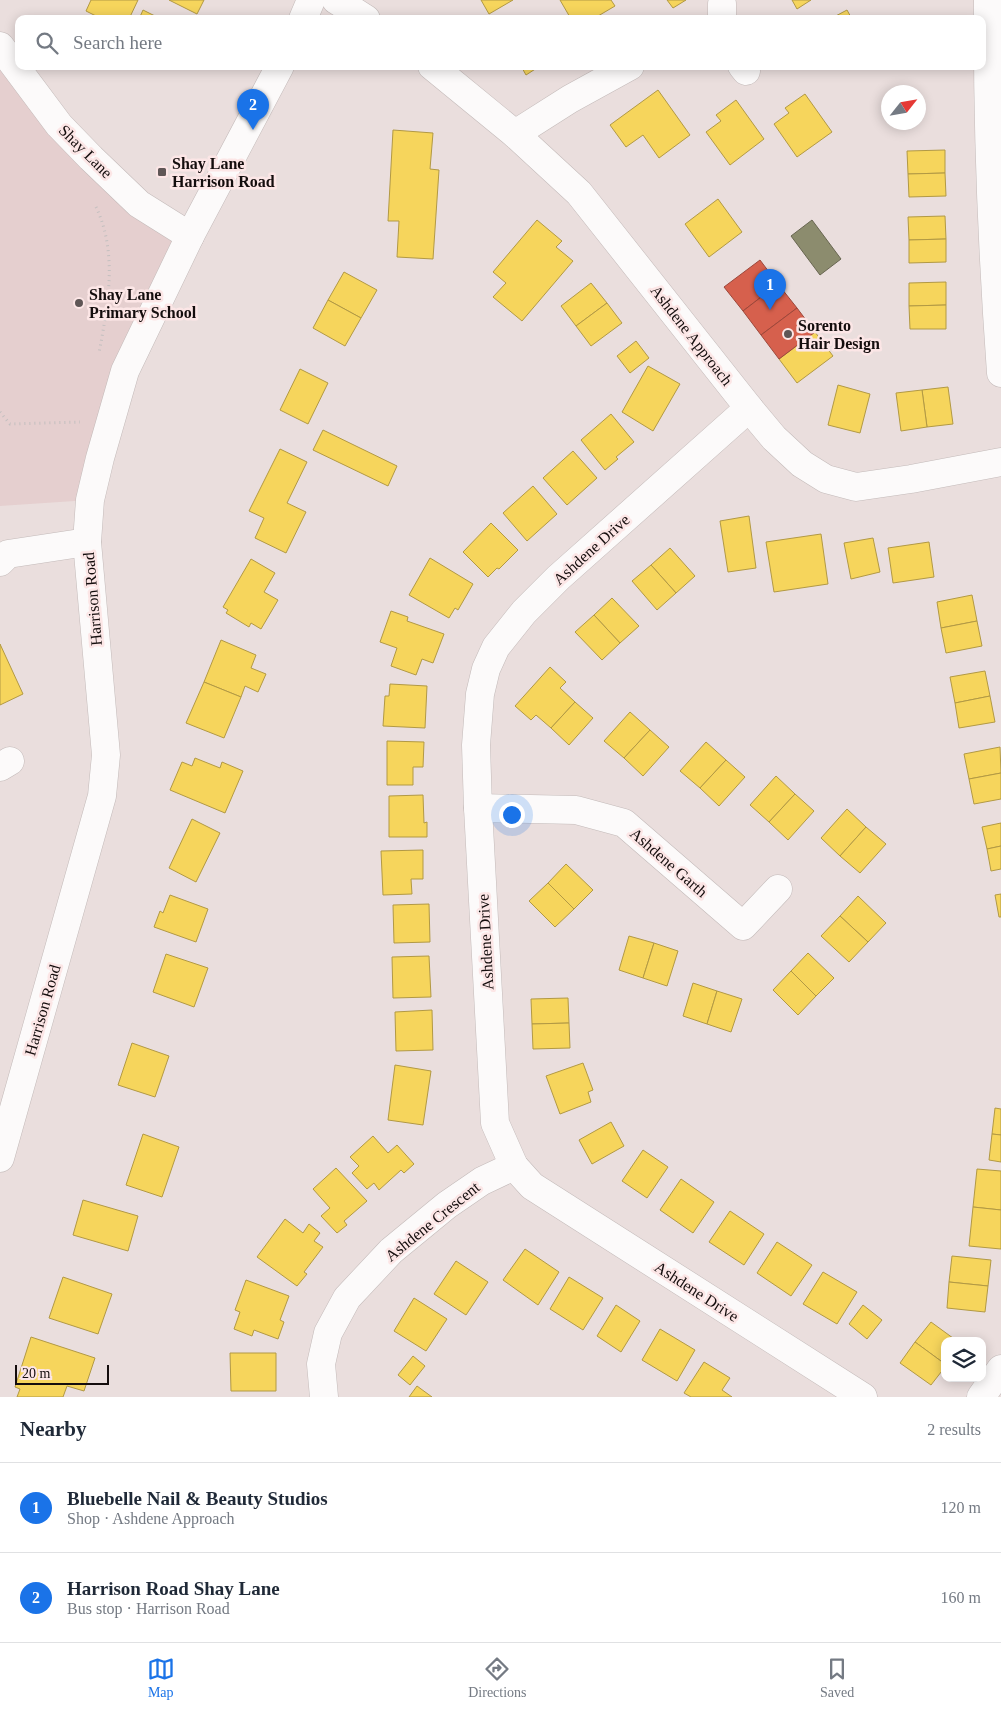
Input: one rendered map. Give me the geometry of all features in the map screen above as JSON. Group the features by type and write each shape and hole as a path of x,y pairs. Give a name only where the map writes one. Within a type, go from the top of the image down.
{"street":[{"path":"305,15 311,0"},
{"path":"336,0 360,15"},
{"path":"988,0 994,282 1001,373"},
{"name":"Shay Lane","path":"0,46 15,66"},
{"name":"Shay Lane","path":"18,70 59,125 91,158 139,204 190,236"},
{"name":"Harrison Road","path":"0,1158 102,796 106,755 87,542 90,500 100,458 125,371 190,236 278,70"},
{"name":"Ashdene Approach","path":"437,70 515,134 579,194 749,408 774,438 802,464 826,478 856,487 1001,462"},
{"path":"515,134 570,99 623,70"},
{"name":"Ashdene Drive","path":"749,408 558,578 524,612 496,647 486,669 480,694 476,745 495,1123 514,1166 532,1186 863,1397"},
{"path":"0,562 8,554 87,542"},
{"name":"Ashdene Garth","path":"478,808 576,810 624,823 743,926 778,889"},
{"name":"Ashdene Crescent","path":"324,1397 321,1364 328,1333 347,1298 391,1251 447,1205 482,1181 514,1166"},
{"path":"981,1397 1001,1369"}],"path":[{"path":"94,202 107,238 110,268 107,309 97,362 125,371"},
{"path":"0,412 10,424 111,421"}],"shaded area":[{"name":"Shay Lane Primary School","path":"0,46 28,86 190,236 90,500 0,506"}],"building: Homes":[{"path":"91,0 138,0 131,15 94,15 86,11"},
{"path":"169,0 204,0 197,14"},
{"path":"481,0 513,0 489,14"},
{"path":"560,0 611,0 615,6 600,15 569,15"},
{"path":"667,0 686,0 673,8"},
{"path":"792,0 811,0 797,9"},
{"path":"143,10 153,15 141,15"},
{"path":"847,10 850,15 838,15"},
{"path":"523,70 534,70 526,75"},
{"path":"658,90 690,135 659,158 643,135 626,147 610,125"},
{"path":"805,94 832,132 797,157 774,124 789,113 785,108"},
{"path":"736,100 764,139 730,165 706,132 721,121 716,115"},
{"path":"393,130 433,133 430,169 439,170 433,259 397,257 399,221 388,221"},
{"path":"945,150 945,173 908,174 907,151"},
{"path":"945,173 946,196 909,197 908,174"},
{"path":"718,199 742,232 709,257 685,224"},
{"path":"945,216 946,239 909,240 908,217"},
{"path":"537,220 562,241 556,247 573,261 522,321 493,297 506,283 493,272"},
{"path":"946,239 946,262 909,263 909,240"},
{"path":"344,272 377,290 361,318 328,300"},
{"path":"946,282 946,305 909,306 909,283"},
{"path":"591,283 607,303 576,326 561,306"},
{"path":"328,300 361,318 345,346 313,328"},
{"path":"607,303 622,323 591,346 576,326"},
{"path":"946,305 946,329 910,329 909,306"},
{"path":"815,332 833,356 797,383 779,359"},
{"path":"636,341 649,358 630,373 617,356"},
{"path":"648,366 680,384 653,431 622,412"},
{"path":"300,369 328,383 308,424 280,410"},
{"path":"838,385 870,394 860,433 828,425"},
{"path":"948,387 953,424 927,427 922,390"},
{"path":"922,390 927,427 901,431 896,393"},
{"path":"611,414 634,442 616,457 618,459 605,470 581,440"},
{"path":"323,430 397,466 388,486 313,450"},
{"path":"280,449 307,462 287,503 306,512 286,553 255,538 264,518 249,511"},
{"path":"573,451 597,478 567,505 543,478"},
{"path":"533,486 557,514 527,541 503,513"},
{"path":"749,516 756,568 728,572 720,521"},
{"path":"491,523 518,550 488,577 463,552"},
{"path":"821,534 828,584 774,592 766,542"},
{"path":"873,538 880,572 851,579 844,543"},
{"path":"929,542 934,577 893,583 888,548"},
{"path":"670,548 695,576 676,593 651,565"},
{"path":"430,558 473,584 458,610 455,608 449,618 409,595"},
{"path":"251,559 275,573 264,592 278,600 261,629 251,623 249,627 226,613 228,610 223,607"},
{"path":"651,565 676,593 657,610 632,581"},
{"path":"972,595 977,621 941,628 937,602"},
{"path":"612,598 639,626 620,643 594,615"},
{"path":"391,611 408,617 407,621 444,634 433,663 422,659 416,675 391,666 397,648 380,642"},
{"path":"594,615 620,643 602,660 575,632"},
{"path":"977,621 982,646 946,653 941,628"},
{"path":"221,640 256,655 251,668 266,674 258,692 245,686 241,697 204,682"},
{"path":"0,644 23,694 0,705"},
{"path":"550,667 566,682 560,688 575,702 551,728 536,715 531,720 515,706"},
{"path":"985,671 990,696 955,703 950,677"},
{"path":"204,682 241,697 224,738 186,723"},
{"path":"390,684 427,686 425,728 383,726 385,696 389,696"},
{"path":"990,696 995,722 959,728 955,703"},
{"path":"575,702 593,718 569,745 551,728"},
{"path":"630,712 650,730 624,758 604,741"},
{"path":"650,730 669,747 643,776 624,758"},
{"path":"387,741 424,742 423,767 413,767 413,785 387,785"},
{"path":"706,742 726,760 700,788 680,771"},
{"path":"1000,747 1001,773 969,779 964,754"},
{"path":"195,758 220,768 222,762 243,771 225,813 170,790 182,762 192,766"},
{"path":"726,760 745,777 719,806 700,788"},
{"path":"1001,773 1001,799 974,804 969,779"},
{"path":"776,776 795,794 769,822 750,805"},
{"path":"795,794 814,811 788,840 769,822"},
{"path":"423,795 424,823 427,822 427,837 389,837 389,796"},
{"path":"847,809 866,827 840,856 821,838"},
{"path":"192,819 220,833 196,882 169,868"},
{"path":"1001,823 1001,846 987,849 982,827"},
{"path":"866,827 886,844 860,873 840,856"},
{"path":"1001,846 1001,869 991,871 987,849"},
{"path":"423,850 423,879 411,879 412,894 383,895 381,851"},
{"path":"566,864 593,890 574,909 548,883"},
{"path":"548,883 574,909 555,927 529,901"},
{"path":"1001,894 1001,917 999,917 995,895"},
{"path":"170,895 208,909 196,942 154,927 160,911 163,913"},
{"path":"858,896 886,923 868,942 840,916"},
{"path":"429,904 430,942 394,943 393,905"},
{"path":"840,916 868,942 849,962 821,936"},
{"path":"629,936 654,943 643,978 619,970"},
{"path":"654,943 678,951 667,986 643,978"},
{"path":"808,953 834,978 816,996 791,971"},
{"path":"166,954 208,968 194,1007 153,992"},
{"path":"429,956 431,997 393,998 392,957"},
{"path":"791,971 816,996 798,1015 773,990"},
{"path":"693,983 717,991 707,1024 683,1016"},
{"path":"717,991 742,999 731,1032 707,1024"},
{"path":"568,998 569,1023 532,1024 531,999"},
{"path":"432,1010 433,1050 396,1051 395,1012"},
{"path":"569,1023 570,1048 533,1049 532,1024"},
{"path":"132,1043 169,1056 155,1097 118,1085"},
{"path":"583,1063 593,1090 588,1092 591,1102 560,1114 546,1076"},
{"path":"395,1065 431,1071 423,1125 388,1120"},
{"path":"995,1108 1001,1109 1001,1135 992,1134"},
{"path":"611,1122 624,1146 592,1164 579,1140"},
{"path":"143,1134 179,1147 162,1197 126,1185"},
{"path":"992,1134 1001,1135 1001,1162 989,1160"},
{"path":"373,1136 388,1153 397,1145 414,1164 404,1173 401,1170 379,1190 374,1183 367,1189 352,1173 359,1166 350,1157"},
{"path":"643,1150 668,1167 647,1198 622,1181"},
{"path":"336,1168 367,1201 344,1221 347,1225 337,1233 321,1216 330,1208 313,1189"},
{"path":"977,1169 1001,1171 1001,1210 973,1207"},
{"path":"681,1179 714,1202 693,1233 660,1210"},
{"path":"83,1200 138,1216 128,1251 73,1235"},
{"path":"973,1207 1001,1210 1001,1249 969,1246"},
{"path":"730,1211 764,1234 744,1265 709,1242"},
{"path":"285,1219 303,1233 309,1224 320,1233 314,1241 323,1247 304,1272 307,1274 297,1286 257,1257"},
{"path":"777,1242 812,1265 791,1296 757,1273"},
{"path":"525,1249 559,1272 538,1305 503,1280"},
{"path":"952,1256 991,1260 988,1286 949,1282"},
{"path":"456,1261 488,1282 466,1315 434,1294"},
{"path":"823,1272 857,1292 837,1324 803,1304"},
{"path":"63,1277 112,1294 98,1334 49,1318"},
{"path":"569,1277 603,1298 583,1330 550,1309"},
{"path":"246,1280 289,1296 280,1320 284,1322 278,1339 254,1330 252,1336 234,1329 240,1312 235,1310"},
{"path":"949,1282 988,1286 985,1312 947,1308"},
{"path":"414,1298 447,1319 426,1351 394,1331"},
{"path":"616,1305 640,1321 621,1352 597,1336"},
{"path":"863,1305 882,1320 867,1339 849,1324"},
{"path":"931,1322 952,1337 941,1337 941,1361 915,1342"},
{"path":"660,1329 695,1350 677,1381 642,1360"},
{"path":"31,1337 95,1358 84,1391 67,1386 63,1397 17,1397 20,1389 15,1387"},
{"path":"915,1342 941,1361 941,1372 931,1385 900,1363"},
{"path":"230,1353 276,1353 276,1391 231,1391"},
{"path":"413,1356 425,1366 410,1385 398,1375"},
{"path":"704,1362 730,1378 722,1390 732,1397 691,1397 684,1393"},
{"path":"417,1386 432,1397 409,1397"}],"building: Shops":[{"path":"760,260 778,284 743,311 724,287"},
{"path":"778,284 797,308 761,335 743,311"},
{"name":"Sorento Hair Design","path":"797,308 815,332 779,359 761,335"}],"building: Industry":[{"path":"812,220 841,259 820,275 791,236"}],"place":[{"name":"Harrison Road Shay Lane","path":"253,130"},
{"name":"Shay Lane Harrison Road","path":"162,172"},
{"name":"Shay Lane Primary School","path":"79,303"},
{"name":"Bluebelle Nail & Beauty Studios","path":"770,310"},
{"name":"Sorento Hair Design","path":"788,334"}]}
